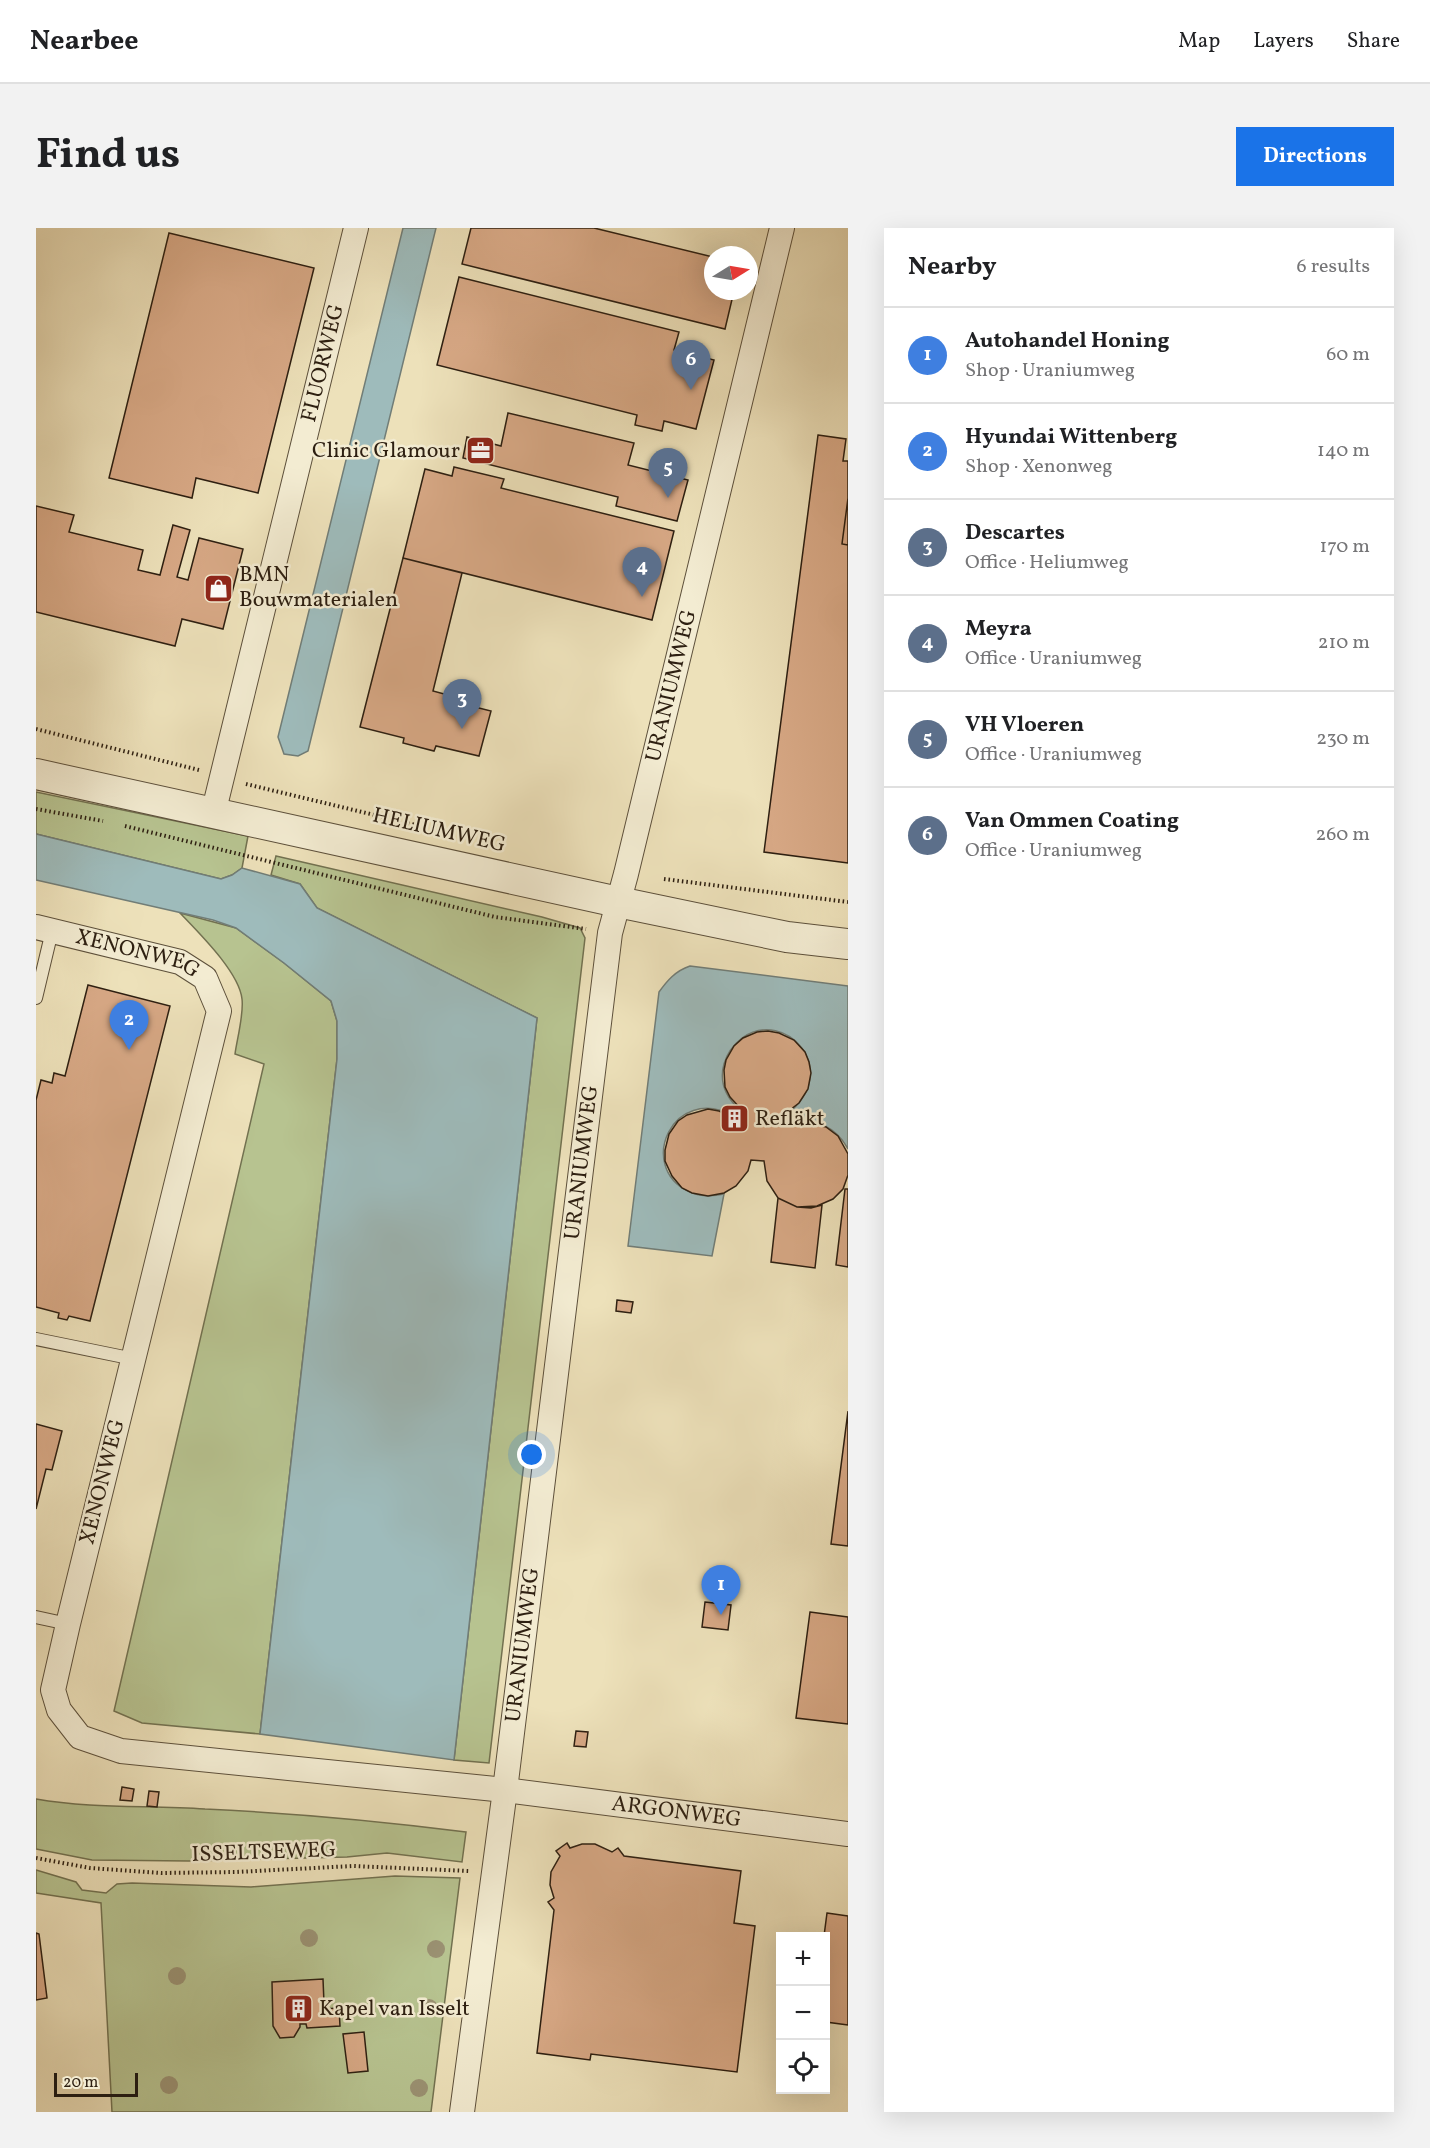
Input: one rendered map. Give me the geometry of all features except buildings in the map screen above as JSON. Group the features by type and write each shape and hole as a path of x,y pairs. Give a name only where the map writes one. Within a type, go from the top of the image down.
{"street":[{"name":"FLUORWEG","path":"213,814 356,228"},
{"name":"URANIUMWEG","path":"462,2112 505,1790 610,933 782,228"},
{"name":"HELIUMWEG","path":"36,774 618,902 787,937 848,944"},
{"name":"XENONWEG","path":"44,929 180,962 204,978 219,1011 68,1624 49,1689 59,1710 80,1737 121,1751 505,1790"},
{"name":"ARGONWEG","path":"505,1790 848,1834"}],"lane":[{"path":"36,998 44,929"},
{"path":"36,1339 134,1359"},
{"path":"36,1617 68,1624"}],"path":[{"name":"HELIUMWEG","path":"36,729 222,776 267,790 426,827"},
{"path":"626,874 848,903"},
{"name":"ISSELTSEWEG","path":"36,1858 90,1868 161,1873 352,1866 494,1872"}],"green space":[{"path":"36,792 248,836 242,868 221,879 36,834"},
{"path":"276,856 542,917 580,928 585,938 489,1763 454,1760 537,1018 317,908 300,884 271,875"},
{"path":"180,913 236,928 331,1001 337,1021 337,1059 260,1734 142,1723 114,1711 264,1064 235,1054 242,1012 239,988 217,953"},
{"path":"36,1799 99,1806 303,1815 466,1832 462,1862 387,1853 347,1857 189,1861 92,1860 36,1849"},
{"path":"36,1870 76,1882 82,1890 106,1893 117,1884 132,1883 251,1887 395,1876 460,1878 431,2112 112,2112 101,1903 36,1893"}],"water":[{"path":"403,228 436,228 308,751 298,756 284,754 278,737"},
{"path":"36,834 221,879 242,868 300,884 317,908 537,1018 454,1760 260,1734 337,1059 337,1021 331,1001 236,928 213,920 36,880"},
{"path":"690,966 848,986 848,1149 838,1135 824,1126 809,1121 791,1122 787,1114 803,1097 810,1080 809,1063 802,1048 790,1037 775,1031 759,1031 742,1038 727,1056 722,1077 727,1094 739,1109 734,1116 712,1109 693,1110 679,1119 669,1132 664,1148 665,1165 673,1180 688,1191 697,1194 710,1196 724,1194 712,1256 628,1246 659,992 668,980"}],"place":[{"name":"Van Ommen Coating","path":"691,390"},
{"name":"Clinic Glamour","path":"481,451"},
{"name":"VH Vloeren","path":"668,498"},
{"name":"BMN Bouwmaterialen","path":"218,588"},
{"name":"Meyra","path":"642,597"},
{"name":"Descartes","path":"462,729"},
{"name":"Hyundai Wittenberg","path":"129,1050"},
{"name":"Refläkt","path":"734,1119"},
{"name":"Autohandel Honing","path":"721,1615"},
{"name":"Kapel van Isselt","path":"298,2009"}]}
